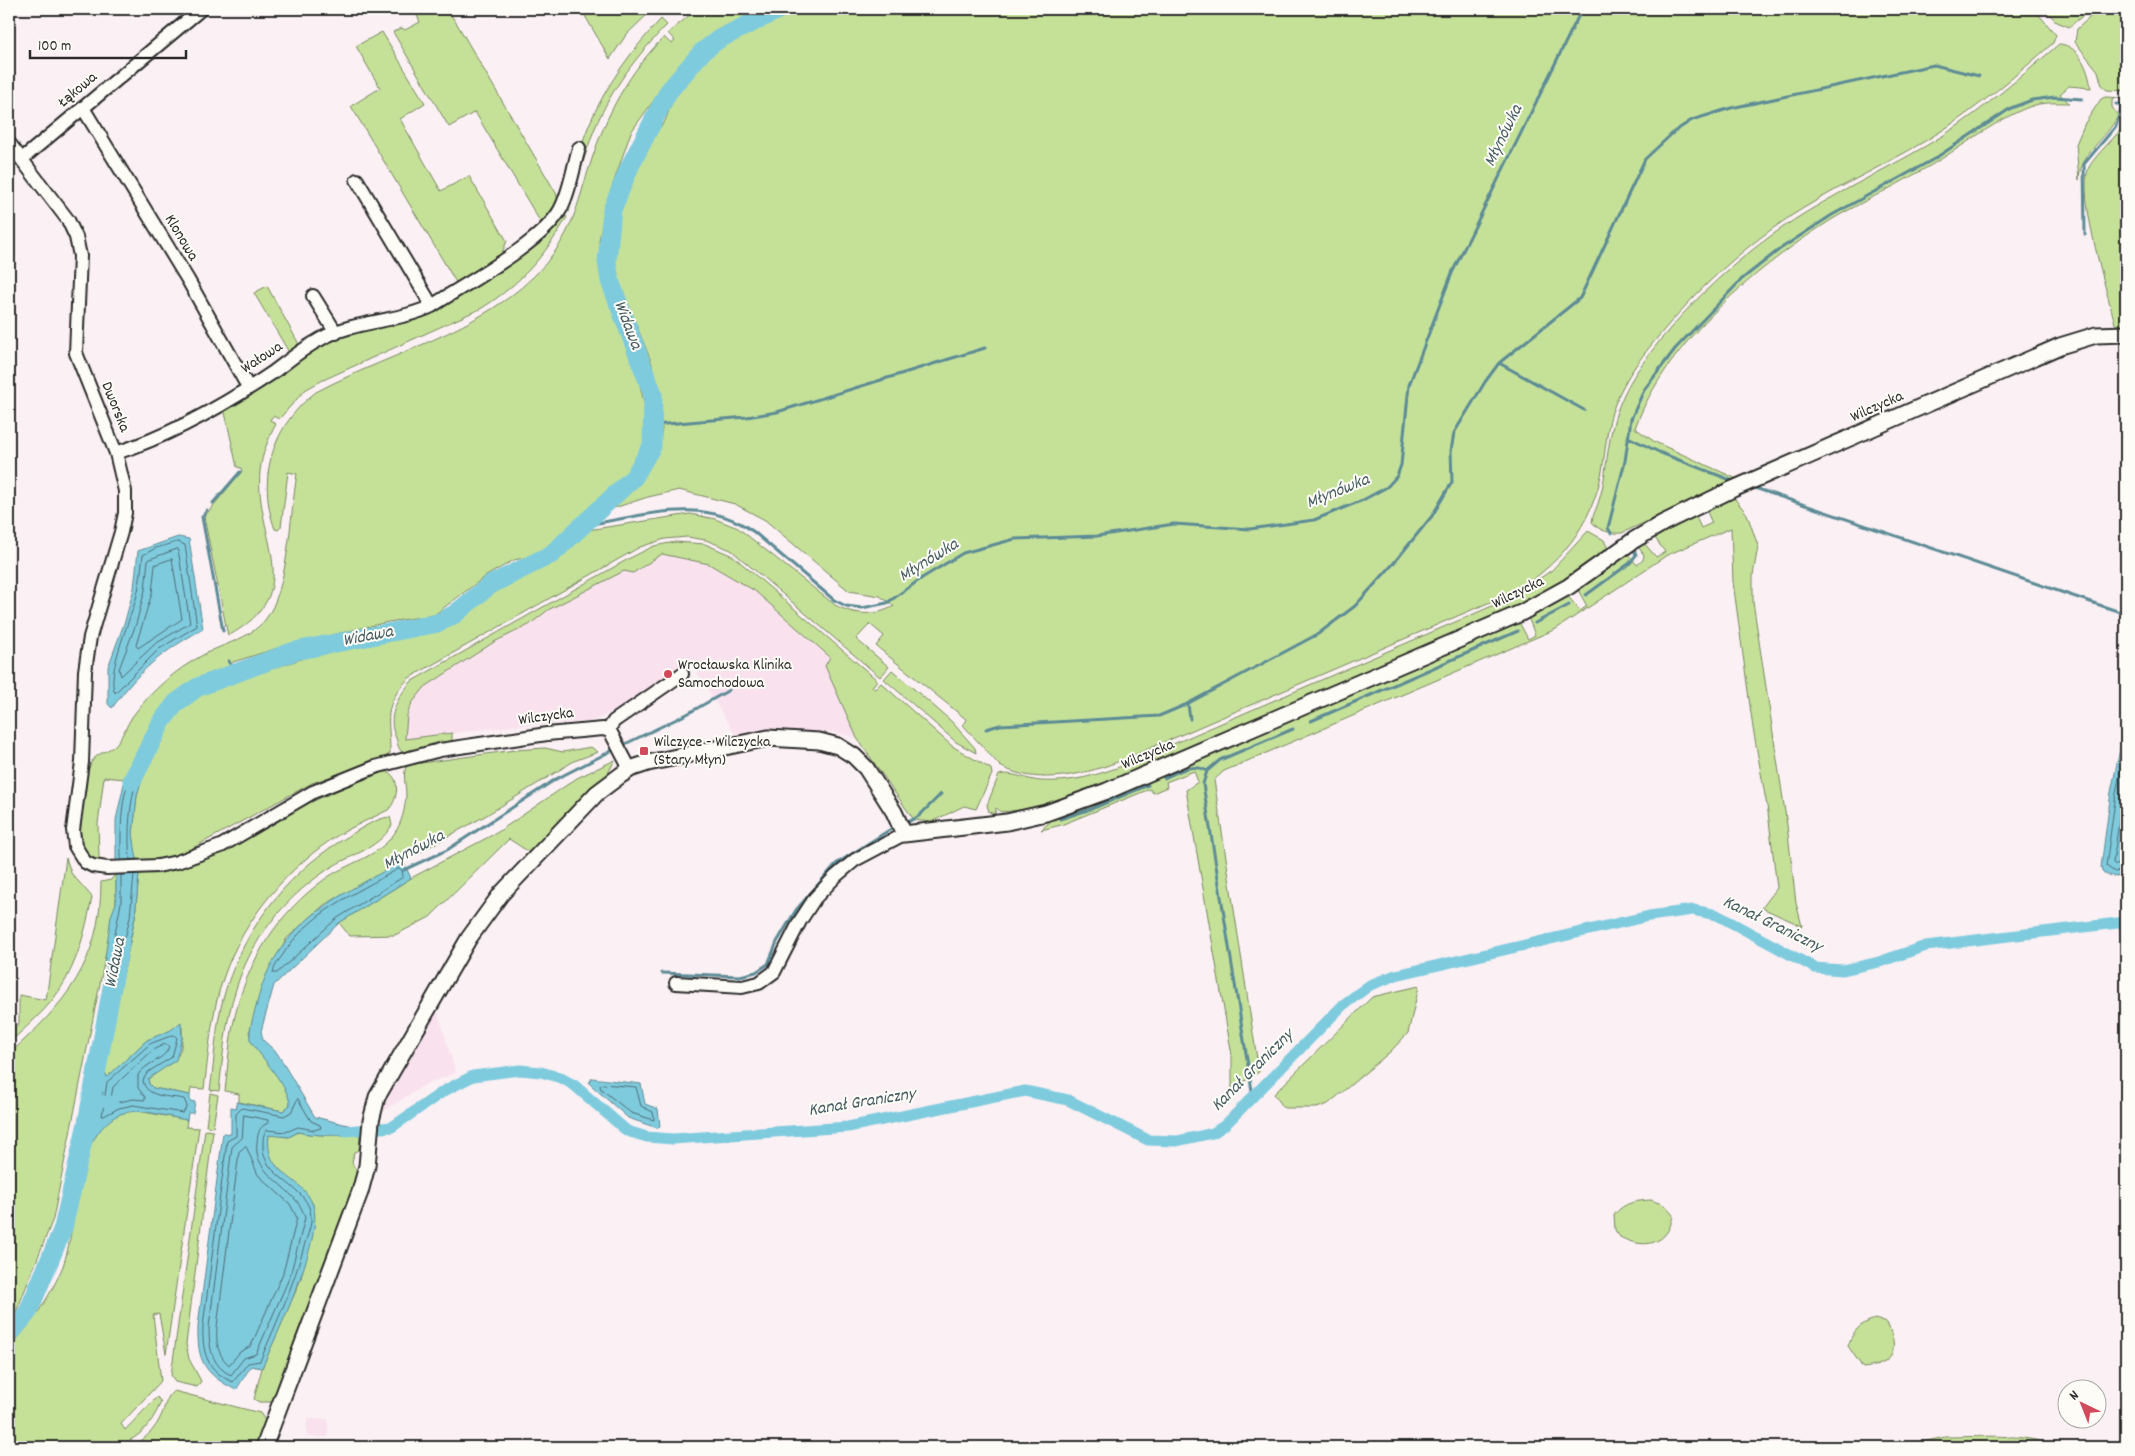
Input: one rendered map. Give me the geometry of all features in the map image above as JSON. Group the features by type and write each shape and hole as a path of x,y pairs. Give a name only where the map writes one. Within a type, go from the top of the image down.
{"street":[{"name":"Łąkowa","path":"22,159 201,9"},
{"name":"Klonowa","path":"83,108 188,280 248,387"},
{"name":"Dworska","path":"9,143 68,220 76,237 80,256 76,353 116,453 123,480 125,513 117,551 90,637 85,671 82,762 73,840 79,855 85,862 93,866 107,868"},
{"name":"Wałowa","path":"116,453 159,439 214,409 320,340 336,333 408,316 432,306 526,244 546,227 560,210 579,148"},
{"path":"357,180 432,306"},
{"path":"313,296 336,333"},
{"name":"Wilczycka","path":"676,983 742,987 751,986 768,979 781,960 800,920 826,886 855,860 904,834 1014,820 1054,810 1107,792 1521,613 1568,587 1645,532 1733,489 2060,346 2096,335 2126,334"},
{"path":"627,763 611,733 614,721 682,674"},
{"name":"Wilczycka","path":"107,868 144,867 177,862 199,855 221,846 313,792 343,778 396,761 440,750 547,734 611,733"},
{"path":"264,1447 360,1192 367,1166 371,1121 377,1097 387,1077 484,917 501,894 559,831 627,763 768,738 819,741 838,746 854,756 866,768 894,812 904,834"}],"shaded area":[{"path":"662,554 709,564 755,591 830,657 825,666 857,738 833,732 762,734 737,738 691,662 629,705 590,722 522,725 405,739 407,715 412,703 425,687 494,642 529,625 548,610 624,570 633,573"},
{"path":"438,1013 456,1073 426,1084 382,1112 386,1093 429,1015"},
{"path":"307,1419 328,1419 328,1437 307,1437"}],"green space":[{"path":"414,9 447,9 457,24 556,193 558,201 541,223 475,112 449,127 393,32 402,28 405,30 420,22"},
{"path":"581,9 653,9 626,35 610,59"},
{"path":"697,9 764,9 719,29 699,44 680,64 631,132 605,207 599,241 604,288 636,368 646,411 645,444 635,466 613,490 544,549 529,557 514,560 486,576 434,615 388,622 284,646 233,662 227,670 185,689 161,710 143,739 125,779 104,777 98,824 99,857 107,864 93,858 84,850 79,831 84,785 93,759 117,743 132,717 147,698 164,682 183,667 203,655 251,632 265,620 273,607 284,571 297,474 288,472 281,527 278,530 275,529 270,510 267,491 268,472 279,436 289,420 301,405 316,392 446,334 478,317 508,298 534,276 556,250 568,229 597,145 611,111 629,80 664,37 671,44 675,41 668,33"},
{"path":"798,9 2034,9 2056,35 2053,43 1972,110 1926,141 1802,209 1746,249 1694,297 1649,348 1624,384 1610,421 1602,471 1590,509 1571,543 1544,571 1511,593 1125,759 1079,773 1046,777 1030,776 1000,766 963,725 967,720 876,646 884,636 870,624 856,639 889,667 880,677 731,550 706,540 687,537 665,539 640,547 409,678 394,697 391,706 389,714 390,753 387,757 312,783 189,850 158,860 136,860 133,834 137,796 148,759 168,725 186,704 204,692 310,656 435,632 519,577 541,568 588,530 690,514 715,519 738,528 835,605 857,613 879,612 894,606 880,596 849,591 765,520 735,504 679,490 648,497 614,508 647,472 658,451 662,429 660,398 651,361 617,277 613,245 616,219 645,147 665,121 675,94 690,75 711,51"},
{"path":"2044,9 2091,9 2069,27 2057,22"},
{"path":"2099,9 2126,9 2126,91 2107,90 2102,86 2098,71 2075,42 2077,29"},
{"path":"661,19 667,25 626,73 601,114 587,149 569,212 563,210 589,125 603,96 639,43"},
{"path":"382,32 425,103 400,119 441,191 469,176 507,241 501,255 457,284 351,106 380,88 356,46"},
{"path":"2059,44 2073,49 2078,54 2086,67 2091,88 2069,86 2060,94 2069,103 2039,104 2009,116 1938,161 1836,217 1807,236 1747,282 1719,308 1692,336 1669,365 1649,396 1635,428 1655,442 1737,479 1622,533 1614,533 1598,528 1592,522 1593,516 1601,494 1610,437 1623,396 1634,376 1654,348 1693,304 1736,264 1782,228 1822,203 1944,135 1989,103"},
{"path":"2105,97 2126,98 2126,100 2117,98 2112,100 2112,107 2118,116 2088,155 2080,171 2079,180 2076,144 2085,123 2101,99"},
{"path":"2126,107 2126,123 2124,112"},
{"path":"2126,123 2126,327 2115,324 2094,244 2086,180 2092,162"},
{"path":"562,214 567,217 540,257 520,279 496,299 482,308 321,381 305,390 279,419 273,416 270,420 276,424 262,459 260,495 269,541 273,582 267,601 253,619 228,636 204,517 242,471 241,468 237,467 224,408 309,351 341,334 403,322 530,249 550,232"},
{"path":"267,286 301,348 290,354 254,293"},
{"path":"1729,497 1735,499 1747,514 1758,546 1753,575 1753,602 1787,825 1796,903 1802,926 1762,908 1777,888 1768,812 1753,728 1733,582 1731,528 1667,555 1556,629 1224,771 1214,780 1259,1072 1232,1089 1232,1056 1186,790 1198,782 1194,771 1166,782 1167,787 1153,793 1150,789 1061,825 1041,830 1055,817 1119,794 1519,622 1528,639 1535,635 1528,617 1567,595 1580,611 1587,606 1578,590 1579,586 1630,551 1629,555 1637,565 1643,560 1644,555 1637,545 1643,542 1656,557 1665,552 1655,538 1656,535 1687,518 1696,517 1701,528 1712,523 1706,510"},
{"path":"1588,531 1604,540 1608,549 1598,559 1543,595 1161,762 1058,802 1028,809 1001,812 996,808 995,814 989,812 987,805 999,775 1014,775 1040,781 1063,781 1095,775 1127,764 1513,597 1552,570"},
{"path":"675,542 705,544 733,556 877,680 872,687 875,689 881,683 952,746 991,769 992,774 976,809 964,806 931,822 914,820 857,738 825,666 830,657 755,591 709,564 662,554 633,573 624,571 548,610 529,625 494,642 425,687 412,703 407,715 405,739 452,733 452,742 402,752 400,750 393,730 393,715 398,701 412,681 630,558 654,546"},
{"path":"892,670 951,721 975,748 976,753 956,742 884,679"},
{"path":"591,747 598,752 574,761 485,816 324,905 286,939 249,1032 255,1047 286,1090 290,1105 283,1111 239,1102 239,1094 225,1091 235,1016 248,976 267,939 308,892 334,873 379,849 394,834 404,811 406,795 405,772 407,765 515,750 545,748 563,752"},
{"path":"615,760 608,773 529,852 509,839 430,917 395,935 350,936 339,923 411,878 498,832 577,778"},
{"path":"381,771 388,772 395,781 396,793 388,810 340,834 303,861 270,896 243,935 232,955 216,1004 204,1089 191,1088 190,1095 153,1088 149,1084 148,1079 178,1055 181,1049 182,1027 147,1040 107,1078 104,1069 135,917 139,874 169,871 197,863 233,846 282,815"},
{"path":"390,817 392,825 386,834 370,847 333,866 309,883 282,909 259,939 242,972 232,1001 219,1091 210,1090 218,1021 223,999 240,953 252,931 282,890 319,856 364,827 377,820"},
{"path":"66,858 71,873 92,897 78,953 66,979 50,1003 9,1043 9,1032 19,1023 19,995 46,1000"},
{"path":"116,873 116,903 53,1219 17,1310 9,1319 9,1054 47,1017 76,979 87,958 95,935 101,882 111,880"},
{"path":"1419,986 1408,1033 1390,1052 1328,1104 1317,1108 1284,1108 1274,1094 1372,997"},
{"path":"210,1093 218,1095 213,1127 206,1126"},
{"path":"133,1110 187,1120 186,1127 199,1128 166,1354 159,1314 153,1315 161,1381 121,1424 125,1430 157,1397 161,1402 152,1420 140,1433 116,1445 106,1447 9,1447 9,1348 40,1310 63,1266 82,1171 94,1136 103,1124 110,1119"},
{"path":"205,1130 213,1131 186,1344 189,1359 201,1381 197,1387 175,1382 171,1375"},
{"path":"298,1132 329,1135 360,1133 359,1150 354,1152 352,1163 359,1175 276,1399 272,1402 259,1402 254,1399 262,1368 301,1279 313,1204 270,1159 267,1147 269,1135 289,1137"},
{"path":"1651,1200 1664,1205 1673,1215 1671,1225 1661,1239 1646,1244 1629,1241 1620,1237 1615,1230 1614,1215 1622,1207 1631,1203"},
{"path":"1875,1319 1887,1323 1893,1341 1892,1355 1882,1364 1863,1368 1848,1346 1857,1329"},
{"path":"174,1391 260,1413 266,1422 258,1447 131,1447 145,1438 159,1421 167,1399"},
{"path":"1945,1437 2016,1437 2044,1442 2057,1447 1899,1447"}],"water":[{"path":"178,537 189,539 203,629 153,662 132,682 112,708 108,704 108,667 125,621 134,588 138,551"},
{"path":"2126,721 2126,871 2121,876 2115,876 2103,873 2101,867 2111,792"},
{"path":"135,757 148,759 137,796 133,834 139,874 135,917 124,969 104,965 111,916 116,903 116,820 125,779"},
{"path":"403,861 411,878 339,923 274,985 261,1031 263,1040 277,1053 315,1117 360,1128 360,1133 329,1135 298,1132 289,1137 269,1135 269,1149 272,1159 307,1195 313,1205 315,1220 306,1262 262,1368 251,1366 236,1390 216,1378 205,1365 199,1349 198,1326 223,1133 231,1134 231,1107 237,1108 236,1102 283,1111 290,1105 289,1098 280,1081 250,1040 251,1026 257,1003 266,975 279,952 294,932 333,901"},
{"path":"181,1022 182,1038 176,1060 148,1079 149,1084 153,1088 190,1095 190,1101 195,1102 193,1113 188,1113 187,1120 143,1112 120,1114 110,1120 100,1130 90,1146 104,1069 107,1077 147,1040 171,1030"},
{"path":"592,1078 641,1084 645,1104 658,1109 660,1126 657,1128 628,1118 589,1083"}],"waterway":[{"name":"Widawa","path":"132,781 162,721 176,703 198,687 295,651 438,623 455,614 490,585 552,554 634,477 652,446 653,394 610,281 607,261 612,210 630,166 668,92 702,52 719,39 780,9"},
{"name":"Młynówka","path":"585,525 672,511 714,514 734,520 754,532 834,600 846,606 862,608 887,603 922,578 963,553 1015,539 1097,536 1174,524 1250,529 1314,520 1363,500 1387,487 1397,476 1401,465 1409,385 1452,273 1582,9"},
{"path":"986,729 1000,725 1159,716 1185,705 1318,634 1355,606 1393,564 1432,516 1452,482 1451,451 1454,433 1485,382 1499,363 1580,298 1645,159 1675,131 1692,120 1731,108 1934,65 1979,76"},
{"path":"1611,533 1608,528 1625,461 1631,419 1644,390 1675,349 1742,279 1780,249 1832,215 1934,159 2011,108 2032,100 2055,97 2082,99"},
{"path":"2116,104 2126,105"},
{"path":"2085,235 2084,164 2116,126 2122,105"},
{"path":"654,425 747,417 777,412 985,348"},
{"path":"1499,363 1584,410"},
{"path":"1628,437 1661,453 1733,481"},
{"path":"213,503 240,472"},
{"path":"1752,487 2126,614"},
{"path":"207,510 202,517 223,631"},
{"path":"1586,595 1630,563 1636,555 1635,552"},
{"path":"1535,623 1569,605"},
{"path":"1311,721 1518,631"},
{"path":"229,661 233,673"},
{"name":"Młynówka","path":"621,746 687,714 729,690"},
{"path":"1188,704 1190,719"},
{"path":"1253,1097 1203,784 1207,771 1220,760 1293,729"},
{"name":"Młynówka","path":"404,870 447,850 556,779 615,749"},
{"path":"1164,778 1196,767 1207,771"},
{"path":"1060,819 1091,809 1148,785"},
{"path":"908,822 919,816 941,794"},
{"path":"662,973 740,976 756,972 768,964 777,942 796,910 836,864 894,827"},
{"name":"Kanał Graniczny","path":"346,1131 392,1127 444,1091 473,1076 520,1070 541,1072 561,1078 574,1085 627,1131 647,1137 673,1139 848,1127 1025,1091 1068,1100 1148,1140 1177,1141 1213,1133 1225,1125 1343,1005 1370,985 1396,975 1649,916 1693,910 1717,915 1815,968 1843,970 1879,962 1926,946 2126,922"},
{"name":"Widawa","path":"9,1335 28,1312 63,1228 87,1123 120,944"},
{"path":"91,1102 102,1093"},
{"name":"Kanał Graniczny","path":"91,1102 113,1101"}],"place":[{"name":"Wrocławska Klinika Samochodowa","path":"668,674"},
{"name":"Wilczyce - Wilczycka (Stary Młyn)","path":"644,751"}]}
